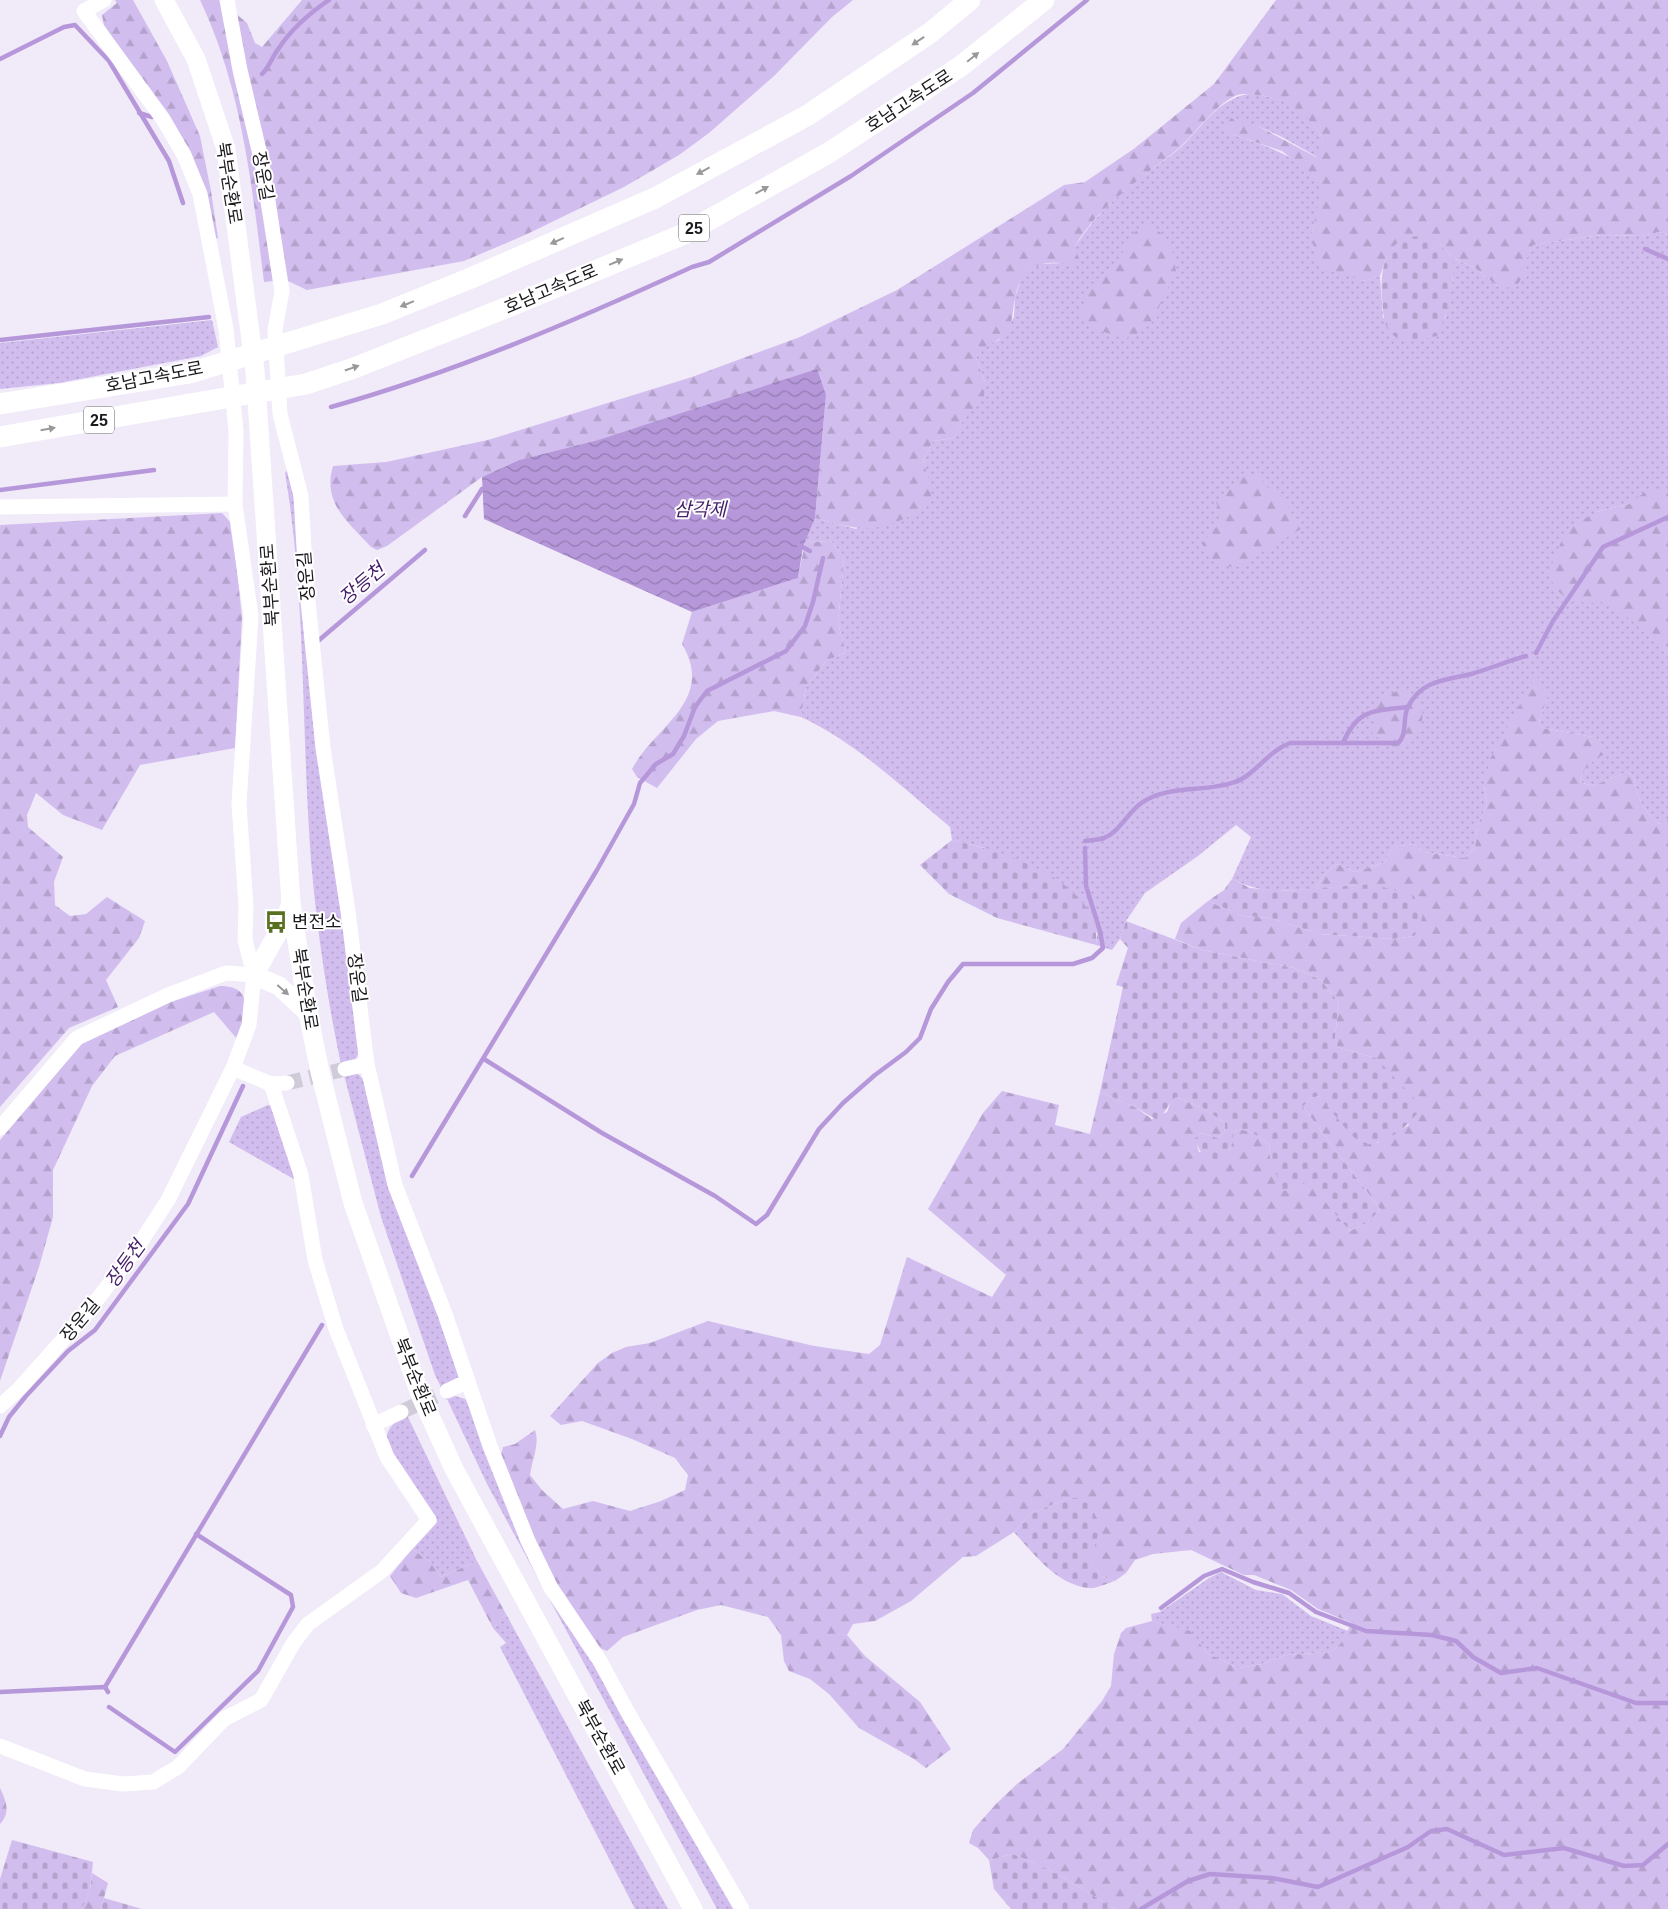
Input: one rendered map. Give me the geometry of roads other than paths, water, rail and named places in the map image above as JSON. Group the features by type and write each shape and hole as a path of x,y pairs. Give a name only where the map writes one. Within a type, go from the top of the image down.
{"highway":[{"name":"호남고속도로","path":"0,404 190,373 391,311 655,198 808,115 930,33 970,0"},
{"name":"호남고속도로","path":"0,437 306,384 354,368 460,326 684,234 830,152 961,66 1044,0"}],"main road":[{"name":"북부순환로","path":"164,0 196,59 208,90 227,159 255,372 291,903 308,1013 320,1072 353,1202 377,1278 420,1394 454,1469 694,1909"},
{"path":"291,903 284,922 254,974 279,986 308,1013"}],"street":[{"name":"장운길","path":"0,1406 19,1389 85,1315 134,1251 181,1176 234,1068 249,1025 254,974 245,940 246,906 239,804 251,616 235,504 236,431 226,329 200,194 184,156 163,120 84,11 104,0"},
{"name":"장운길","path":"227,0 240,70 262,163 282,291 275,330 280,414 300,496 306,582 323,748 348,911 367,1064 395,1185 490,1446 528,1541 551,1588 600,1661 742,1909"},
{"path":"0,507 235,504"},
{"path":"0,1128 77,1038 168,995 226,973 254,974"},
{"path":"346,1069 367,1064"},
{"path":"234,1068 271,1084 287,1083"},
{"path":"0,1746 84,1779 123,1784 153,1782 178,1766 224,1719 261,1700 294,1642 308,1624 382,1571 429,1520 387,1457 336,1330 315,1260 301,1175 271,1084"},
{"path":"447,1391 468,1382"},
{"path":"373,1425 401,1412"}],"water":[{"name":"삼각제","path":"817,369 826,395 815,518 803,547 798,578 692,612 484,519 482,477 519,460 598,440"}],"waterway":[{"path":"262,74 296,27 329,0"},
{"path":"331,407 469,362 559,326 692,267 709,262 851,176 973,93 1087,0"},
{"path":"0,59 64,27 75,25 109,61 169,161 183,203"},
{"path":"139,113 152,117"},
{"path":"1645,249 1668,259"},
{"path":"0,340 209,317"},
{"path":"0,490 154,470"},
{"name":"장등천","path":"465,516 482,489 486,488"},
{"path":"1536,653 1553,621 1603,547 1668,517"},
{"path":"799,545 810,551"},
{"name":"장등천","path":"318,641 425,550"},
{"path":"412,1176 597,870 634,804 640,783 656,764 673,754 684,736 695,707 707,691 786,651 805,626 813,602 823,558"},
{"path":"1085,841 1102,839 1109,835 1119,827 1135,808 1150,798 1174,791 1223,785 1242,779 1275,752 1290,743 1398,743 1403,735 1408,707 1413,698 1427,686 1526,656"},
{"path":"1343,743 1355,723 1368,713 1408,707"},
{"path":"484,1059 602,1133 715,1196 756,1224 767,1215 819,1129 843,1103 875,1075 906,1052 920,1038 931,1009 948,982 963,964 1073,964 1092,958 1103,948 1100,931 1086,886 1085,848"},
{"name":"장등천","path":"0,1436 9,1417 26,1396 68,1351 95,1330 188,1204 243,1086"},
{"path":"105,1687 322,1325"},
{"path":"109,1707 175,1752 258,1671 293,1607 291,1595 196,1534"},
{"path":"1161,1608 1204,1576 1222,1569 1253,1582 1289,1593 1316,1612 1366,1631 1432,1635 1456,1641 1473,1657 1501,1673 1537,1668 1636,1703 1668,1703"},
{"path":"0,1692 105,1687 108,1692"},
{"path":"1141,1909 1188,1881 1210,1874 1272,1878 1318,1887 1408,1847 1431,1831 1447,1829 1504,1855 1564,1848 1624,1866 1643,1865 1668,1844"}],"tunnel":[{"path":"287,1083 345,1069"},
{"path":"401,1412 447,1391"}],"place":[{"name":"변전소","path":"276,922"}]}
